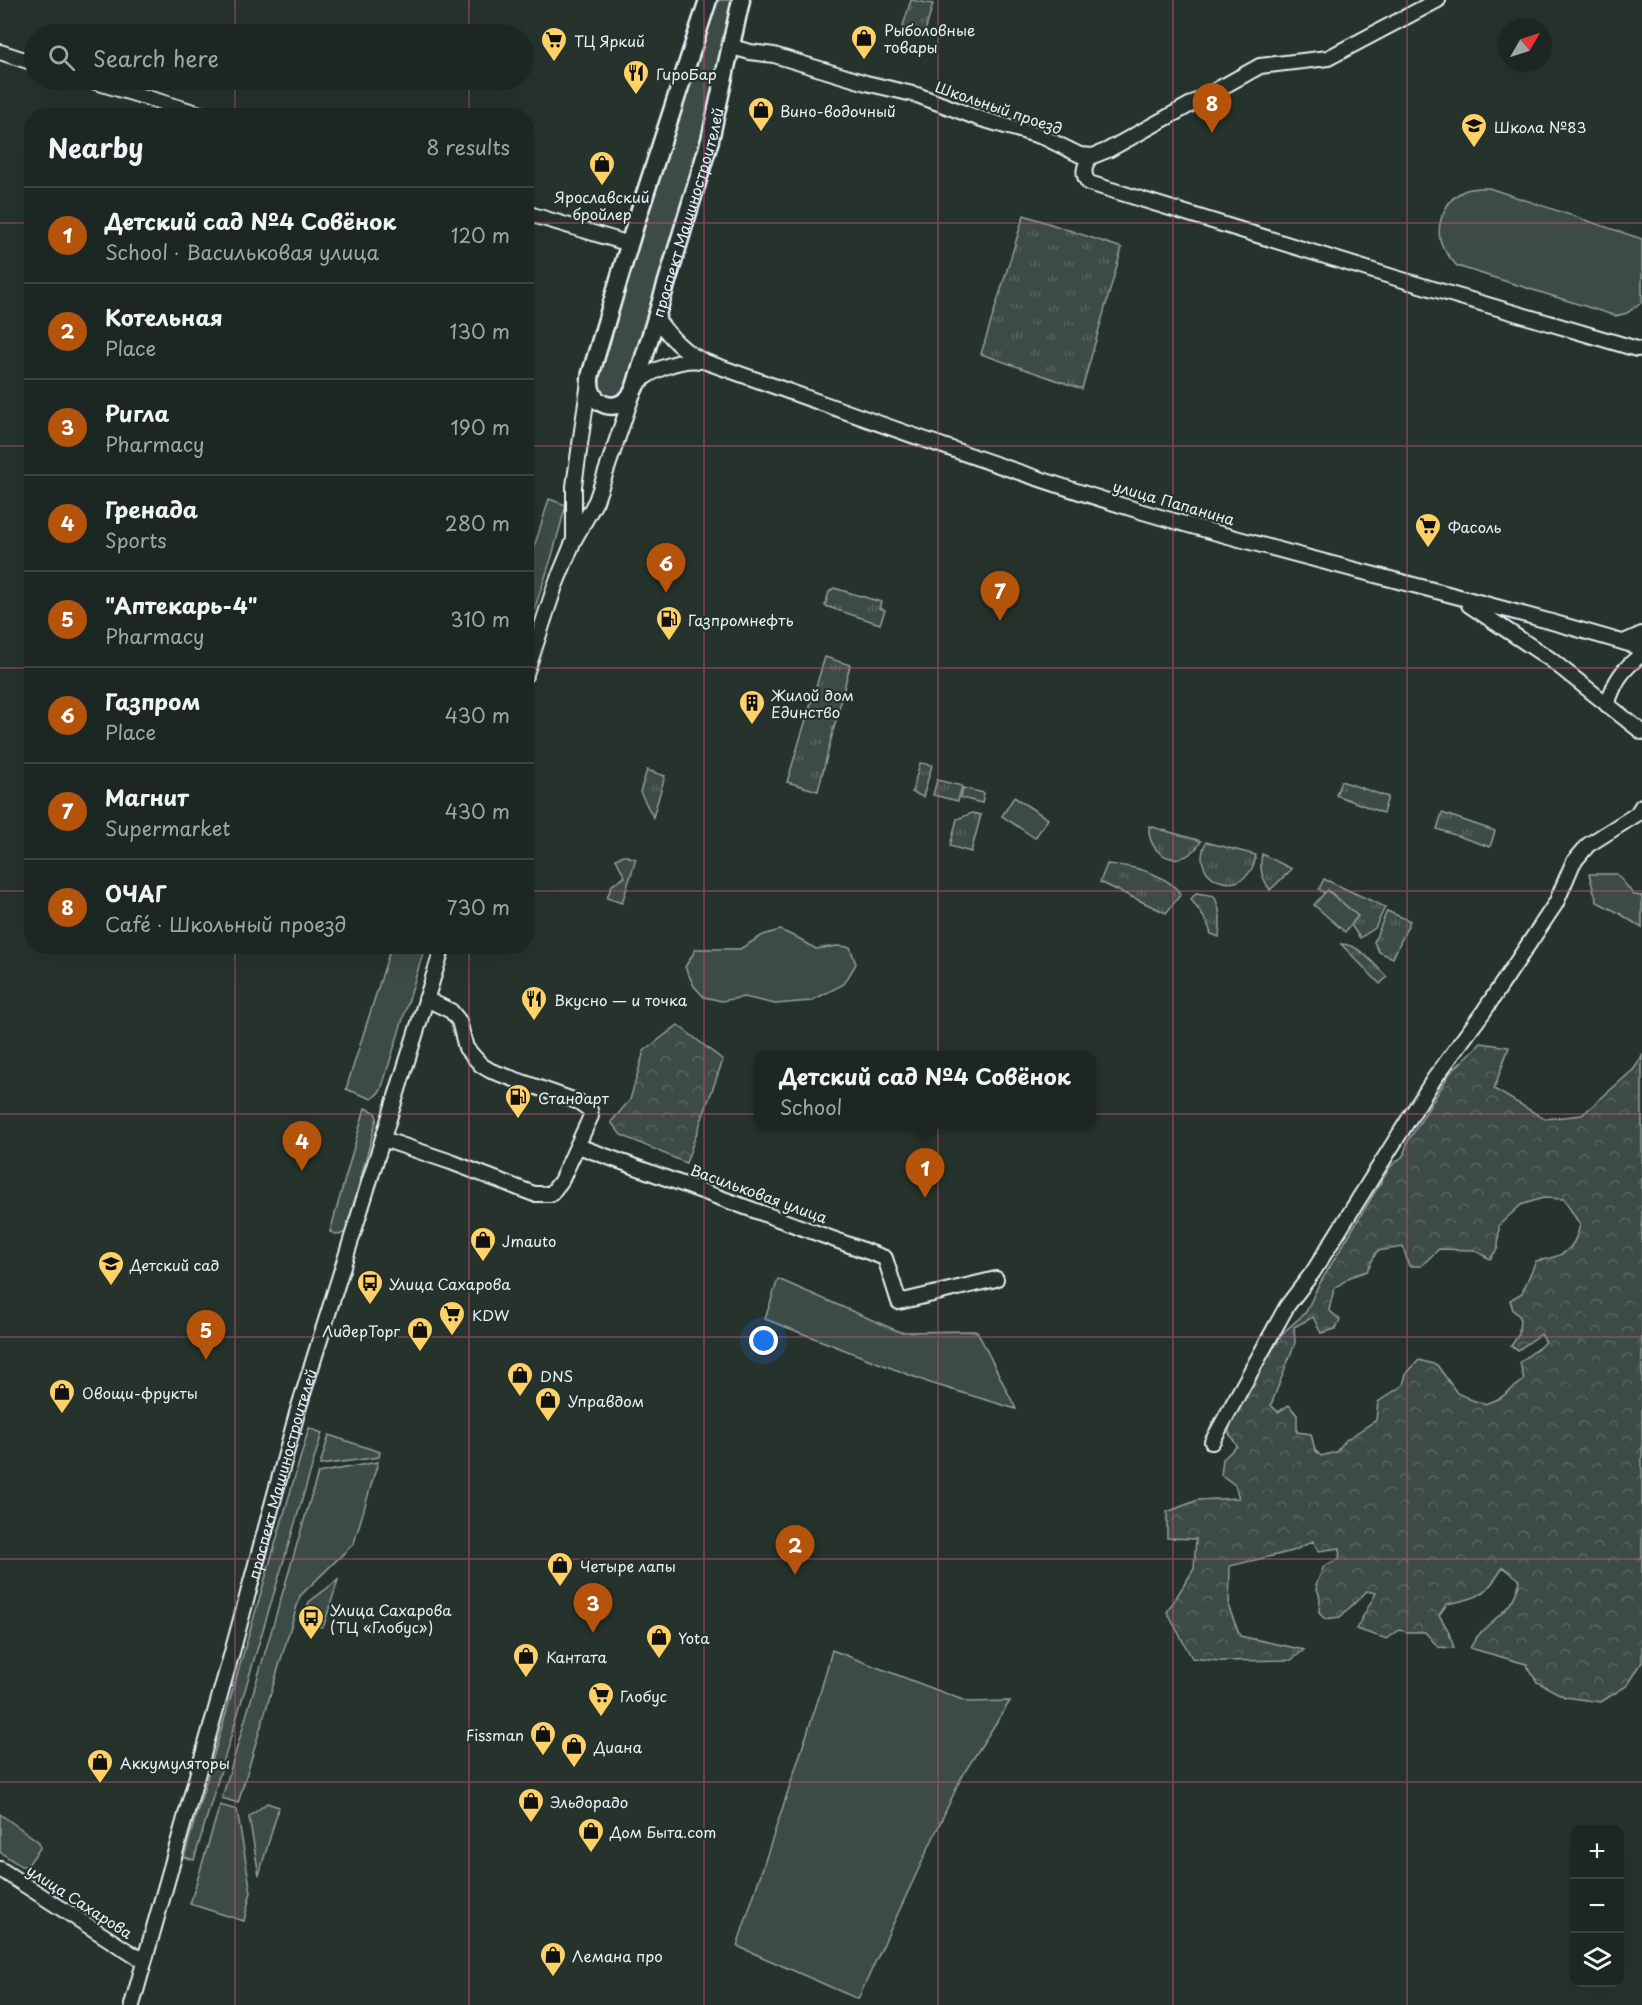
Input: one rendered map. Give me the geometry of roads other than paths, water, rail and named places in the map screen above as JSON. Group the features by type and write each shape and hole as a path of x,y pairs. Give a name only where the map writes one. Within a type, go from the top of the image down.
{"main road":[{"name":"проспект Машиностроителей","path":"590,378 708,0"},
{"name":"проспект Машиностроителей","path":"635,387 710,140 741,0"},
{"path":"590,378 591,392 596,399 605,404 623,403 630,398 635,387"}],"street":[{"path":"1438,0 1328,57 1260,66 1108,150 1090,156 1084,170 1085,179 1089,183 1396,278 1637,349"},
{"name":"Школьный проезд","path":"732,47 774,55 855,80 917,95 978,118 1043,137 1080,155 1090,156"},
{"path":"0,52 24,60"},
{"path":"122,90 181,108"},
{"path":"534,215 630,244"},
{"name":"улица Папанина","path":"656,318 684,350 706,362 947,448 1143,511 1642,648"},
{"name":"улица Папанина","path":"635,387 642,378 656,371 689,360 706,362"},
{"name":"проспект Машиностроителей","path":"574,540 574,486 590,378"},
{"name":"проспект Машиностроителей","path":"534,649 555,585 574,540 596,501 635,387"},
{"path":"1460,598 1550,659 1642,732"},
{"path":"1624,642 1642,634"},
{"path":"1607,705 1613,686 1624,669 1642,654"},
{"path":"1212,1442 1287,1305 1313,1272 1434,1079 1484,1011 1556,903 1573,864 1588,845 1637,814 1642,806"},
{"name":"проспект Машиностроителей","path":"132,2005 143,1961 162,1905 297,1413 440,954"},
{"path":"383,1139 534,1194 551,1194 561,1181 591,1116 590,1110 585,1106 491,1071 481,1065 466,1048 459,1022 451,1011 426,999"},
{"name":"Васильковая улица","path":"578,1146 885,1258 899,1302 996,1280"},
{"name":"улица Сахарова","path":"0,1869 143,1961"}],"place":[{"name":"Рыболовные товары","path":"864,61"},
{"name":"ТЦ Яркий","path":"554,63"},
{"name":"ГироБар","path":"636,96"},
{"name":"Вино-водочный","path":"761,133"},
{"name":"ОЧАГ","path":"1212,133"},
{"name":"Школа №83","path":"1474,149"},
{"name":"Ярославский бройлер","path":"602,187"},
{"name":"Фасоль","path":"1428,549"},
{"name":"Газпром","path":"666,593"},
{"name":"Магнит","path":"1000,621"},
{"name":"Газпромнефть","path":"669,642"},
{"name":"Жилой дом Единство","path":"752,726"},
{"name":"Вкусно — и точка","path":"534,1022"},
{"name":"Стандарт","path":"518,1120"},
{"name":"Гренада","path":"302,1171"},
{"name":"Детский сад №4 Совёнок","path":"925,1198"},
{"name":"Jmauto","path":"483,1263"},
{"name":"Детский сад","path":"111,1287"},
{"name":"Улица Сахарова","path":"370,1306"},
{"name":"KDW","path":"452,1337"},
{"name":"ЛидерТорг","path":"420,1353"},
{"name":"\"Аптекарь-4\"","path":"206,1360"},
{"name":"DNS","path":"520,1398"},
{"name":"Овощи-фрукты","path":"62,1415"},
{"name":"Управдом","path":"548,1423"},
{"name":"Котельная","path":"795,1575"},
{"name":"Четыре лапы","path":"560,1588"},
{"name":"Ригла","path":"593,1633"},
{"name":"Улица Сахарова (ТЦ «Глобус»)","path":"311,1641"},
{"name":"Yota","path":"659,1660"},
{"name":"Кантата","path":"526,1679"},
{"name":"Глобус","path":"601,1718"},
{"name":"Fissman","path":"543,1757"},
{"name":"Диана","path":"574,1769"},
{"name":"Аккумуляторы","path":"100,1785"},
{"name":"Эльдорадо","path":"531,1824"},
{"name":"Дом Быта.com","path":"591,1854"},
{"name":"Лемана про","path":"553,1978"}]}
